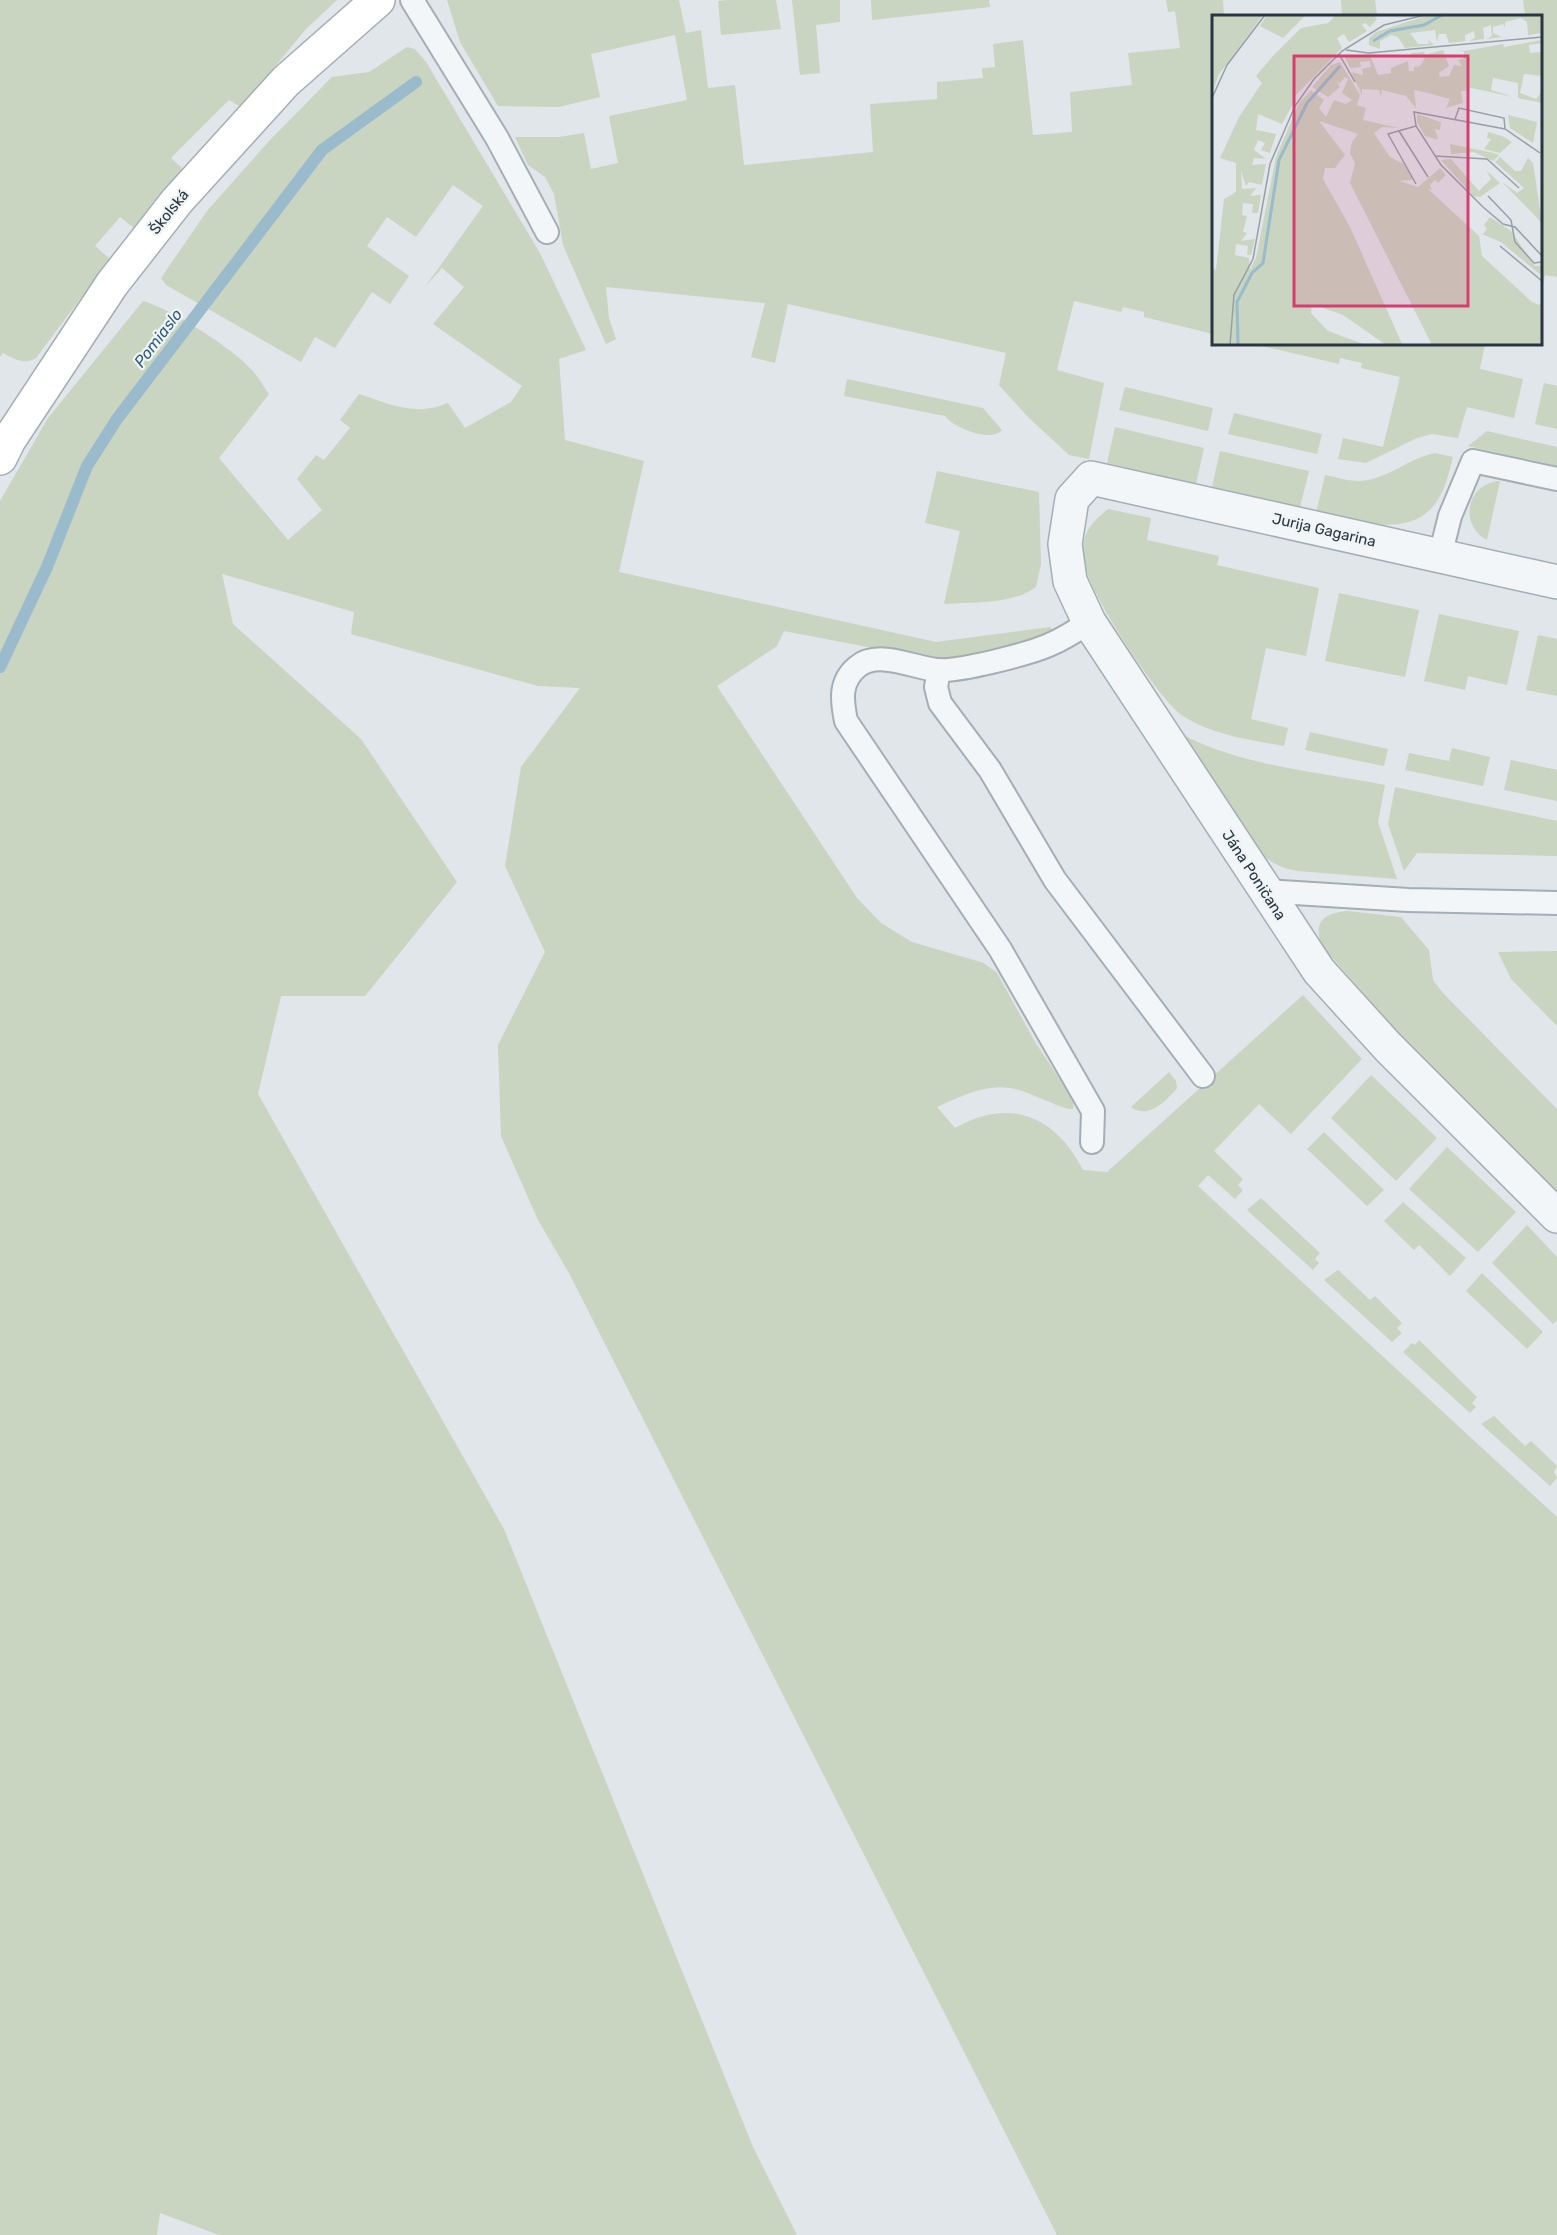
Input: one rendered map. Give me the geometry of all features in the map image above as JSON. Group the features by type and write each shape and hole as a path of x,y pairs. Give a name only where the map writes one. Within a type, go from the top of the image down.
{"street":[{"name":"Školská","path":"0,458 9,440 112,284 177,201 286,81 378,0"},
{"name":"Jurija Gagarina","path":"1091,478 1557,582"},
{"name":"Jána Poničana","path":"1091,478 1072,499 1065,544 1070,581 1089,622 1264,891 1326,979 1388,1047 1557,1216"}],"lane":[{"path":"412,0 497,138 547,232"},
{"path":"1440,556 1450,516 1473,461 1557,479"},
{"path":"1089,622 1047,646 978,663 939,670 881,659 858,666 845,682 841,698 846,721 1000,949 1093,1111 1092,1142"},
{"path":"939,670 936,687 940,703 990,770 1055,880 1203,1076"},
{"path":"1264,891 1408,900 1557,903"}],"green space":[{"path":"0,0 337,0 306,29 241,107 229,100 171,158 183,169 134,228 120,217 95,246 110,259 36,358 27,361 15,359 3,353 0,357"},
{"path":"447,0 679,0 686,33 701,30 708,88 735,85 744,165 873,152 870,104 937,99 937,82 983,78 982,68 995,67 993,44 1023,40 1033,135 1072,132 1070,92 1132,85 1128,53 1180,48 1175,11 1168,12 1166,0 1223,0 1224,15 1212,15 1212,334 1144,317 1144,312 1123,307 1121,312 1074,301 1057,370 1104,383 1089,459 1069,455 1028,417 999,385 1006,353 788,304 775,363 751,357 765,303 606,287 609,318 616,339 606,344 563,245 554,194 545,177 528,165 515,137 559,137 584,133 591,169 618,163 609,116 687,100 675,35 591,54 600,97 559,107 498,106 460,42"},
{"path":"776,0 781,29 721,35 718,1"},
{"path":"792,0 840,0 840,22 816,25 820,73 800,75"},
{"path":"871,0 989,0 990,7 872,20"},
{"path":"1341,0 1375,0 1377,15 1342,15"},
{"path":"1523,0 1557,0 1557,277 1545,275 1542,290 1542,15 1525,15"},
{"path":"407,47 415,49 426,62 540,253 586,350 559,359 565,440 644,461 619,572 936,642 1050,627 1053,631 1050,634 950,659 909,655 784,631 777,646 717,686 857,898 881,923 912,942 984,963 997,973 1035,1042 1074,1101 1073,1109 1069,1109 1019,1090 988,1088 937,1107 955,1128 994,1114 1012,1113 1029,1117 1044,1124 1059,1136 1072,1151 1083,1170 1107,1172 1303,995 1362,1059 1291,1134 1259,1104 1214,1151 1243,1179 1238,1185 1243,1190 1235,1199 1208,1175 1198,1186 1557,1517 1557,2235 1057,2235 569,1273 538,1220 501,1136 498,1045 545,952 505,866 521,767 580,688 538,686 351,634 354,612 222,574 233,624 361,739 457,882 365,996 281,996 258,1094 504,1529 753,2147 797,2235 219,2235 160,2213 157,2235 0,2235 0,501 48,418 143,301 185,321 232,352 253,371 269,394 219,458 288,540 322,510 297,479 316,455 324,460 350,428 340,420 359,394 403,408 425,409 448,403 465,428 511,402 522,386 433,324 464,287 442,268 425,287 483,206 453,185 416,237 387,217 367,246 409,276 390,304 372,292 335,348 315,337 301,362 166,285 161,278 207,211 269,141 332,77 369,72"},
{"path":"1258,345 1485,345 1480,369 1523,379 1514,418 1467,407 1458,438 1432,434 1417,438 1366,463 1338,459 1343,438 1383,447 1400,377 1361,368 1362,363 1340,358 1339,364"},
{"path":"847,379 983,408 1002,430 997,434 982,434 964,429 945,416 844,396"},
{"path":"1544,383 1557,386 1557,429 1535,424"},
{"path":"1125,387 1213,408 1208,431 1119,410"},
{"path":"1234,413 1322,434 1317,454 1228,434"},
{"path":"1115,427 1204,448 1196,484 1107,463"},
{"path":"1487,431 1557,447 1557,466 1468,446"},
{"path":"1220,451 1309,471 1300,507 1212,487"},
{"path":"1435,453 1453,457 1447,479 1437,501 1426,513 1412,521 1381,525 1316,513 1325,475 1354,481 1368,480"},
{"path":"937,471 1039,492 1041,564 1036,587 1004,600 944,604 960,531 925,523"},
{"path":"1500,481 1487,540 1472,524 1470,505 1480,489 1489,483"},
{"path":"1108,509 1151,518 1147,540 1219,556 1217,565 1319,588 1306,656 1266,648 1251,719 1288,728 1284,746 1232,736 1194,722 1172,706 1144,671 1102,605 1085,565 1083,549 1085,536 1093,523"},
{"path":"1339,593 1419,610 1405,677 1325,661"},
{"path":"1439,614 1519,631 1507,685 1468,676 1465,690 1424,681"},
{"path":"1538,635 1557,639 1557,696 1526,690"},
{"path":"1310,732 1388,749 1384,766 1305,750"},
{"path":"1181,734 1229,754 1255,761 1385,785 1378,822 1397,879 1298,871 1282,867 1261,854"},
{"path":"1452,748 1490,757 1483,786 1405,770 1409,753 1449,761"},
{"path":"1511,760 1557,770 1557,801 1504,790"},
{"path":"1395,787 1557,821 1557,856 1417,853 1404,871 1388,824"},
{"path":"1348,911 1401,917 1429,950 1433,980 1442,992 1557,1109 1557,1198 1426,1065 1322,946 1319,937 1320,924 1327,916"},
{"path":"1557,951 1557,1026 1511,979 1498,952"},
{"path":"1169,1072 1176,1081 1177,1088 1168,1098 1150,1110 1137,1110 1131,1107"},
{"path":"1371,1075 1437,1138 1396,1181 1331,1118"},
{"path":"1324,1132 1384,1190 1367,1206 1307,1149"},
{"path":"1447,1147 1516,1212 1478,1252 1409,1189"},
{"path":"1261,1198 1320,1253 1315,1259 1319,1263 1313,1270 1247,1210"},
{"path":"1403,1202 1466,1258 1450,1276 1419,1245 1414,1250 1384,1221"},
{"path":"1527,1225 1557,1257 1557,1320 1553,1324 1492,1263"},
{"path":"1338,1270 1370,1300 1375,1296 1402,1323 1397,1328 1402,1333 1392,1342 1324,1280"},
{"path":"1482,1273 1543,1332 1527,1349 1466,1291"},
{"path":"1419,1340 1477,1397 1472,1403 1476,1407 1470,1413 1403,1352"},
{"path":"1494,1416 1525,1446 1531,1441 1557,1466 1554,1472 1557,1478 1550,1486 1481,1424"}],"waterway":[{"name":"Pomiaslo","path":"0,667 47,567 87,466 117,419 322,150 416,82"}]}
